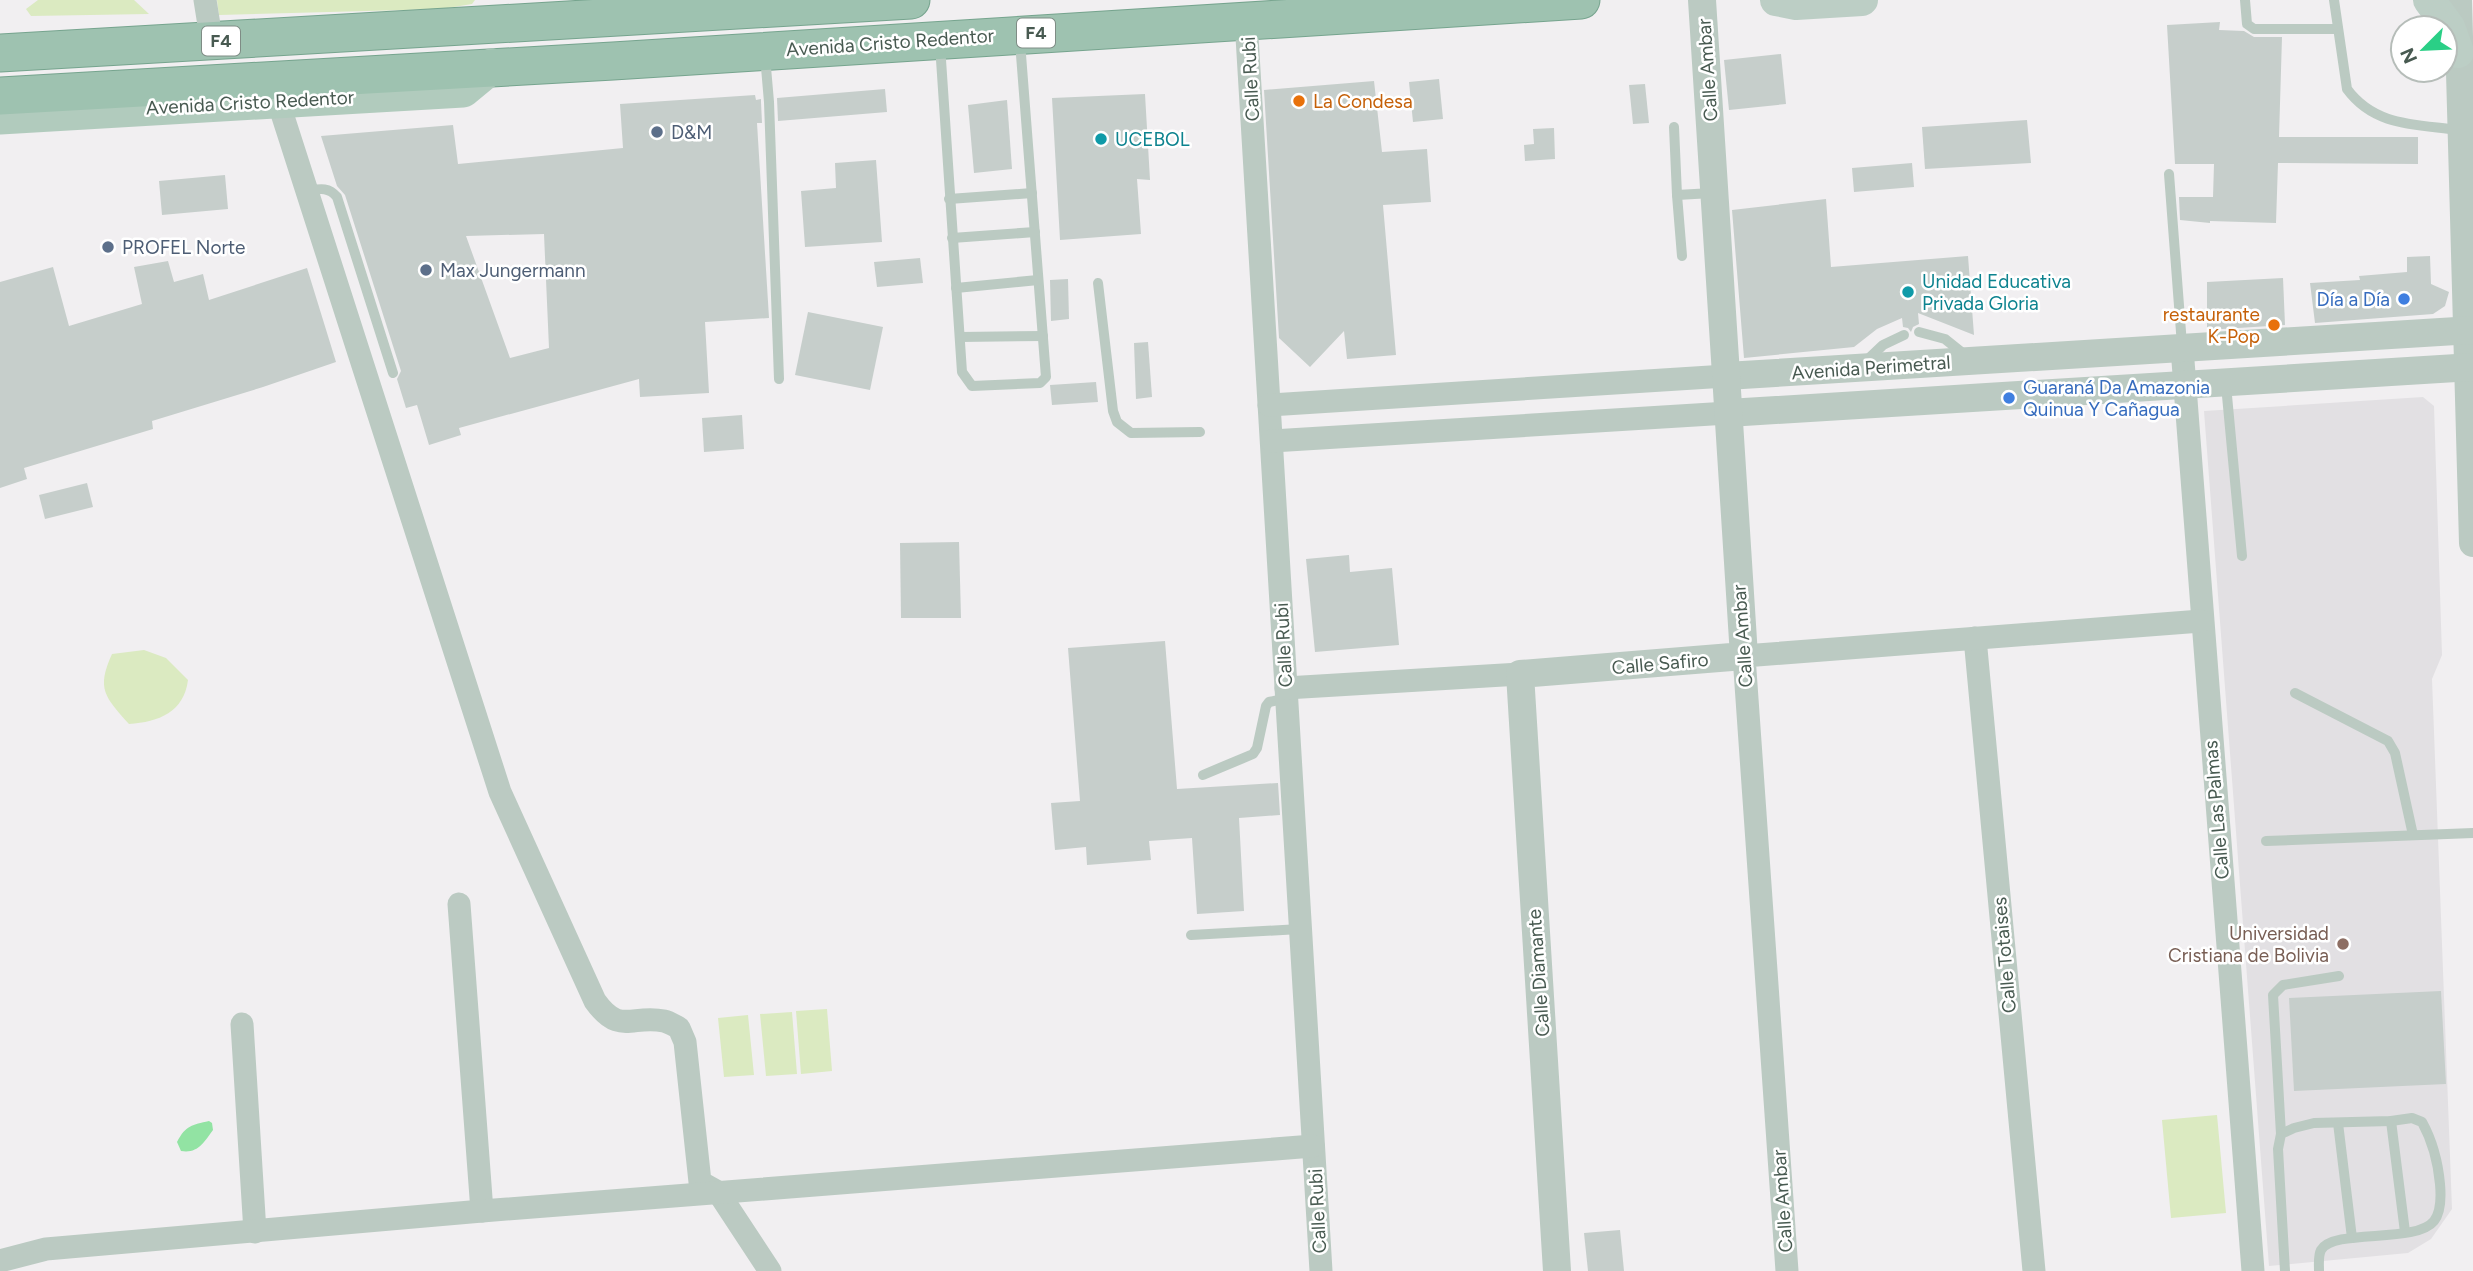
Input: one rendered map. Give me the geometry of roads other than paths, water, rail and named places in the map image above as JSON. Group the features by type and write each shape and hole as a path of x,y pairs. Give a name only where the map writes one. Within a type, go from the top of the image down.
{"highway":[{"name":"F4","path":"6,47 488,25 650,8 911,0"},
{"name":"Avenida Cristo Redentor","path":"8,102 492,66 1581,0"}],"main road":[{"path":"1776,0 1796,4 1862,0"},
{"path":"6,47 207,13 451,13 488,25"},
{"name":"Avenida Cristo Redentor","path":"8,102 278,101 463,90 492,66"}],"street":[{"name":"Calle Ambar","path":"1702,0 1787,1271"},
{"name":"Calle Rubi","path":"1246,20 1321,1271"},
{"path":"2459,84 2470,330 2473,543"},
{"path":"278,101 500,792 595,1001 606,1016 623,1022 663,1021 679,1028 685,1042 700,1182 718,1192 770,1271"},
{"name":"Avenida Perimetral","path":"1269,405 2470,330"},
{"name":"Calle Las Palmas","path":"2182,348 2253,1271"},
{"name":"Avenida Perimetral","path":"1272,441 2471,367"},
{"name":"Calle Safiro","path":"1286,693 2201,621"},
{"name":"Calle Totaises","path":"1975,638 2034,1271"},
{"name":"Calle Diamante","path":"1520,674 1557,1271"},
{"path":"459,904 482,1211"},
{"path":"242,1024 255,1232"},
{"path":"0,1261 46,1249 482,1211 1313,1146"}],"lane":[{"path":"2245,0 2246,24 2254,29 2338,29"},
{"path":"2334,0 2347,89 2356,101 2386,120 2460,130"},
{"path":"940,39 962,372 972,386 1044,381 1046,377 1020,34"},
{"path":"764,50 769,102 779,379"},
{"path":"1674,127 1682,256"},
{"path":"2169,174 2182,348"},
{"path":"305,191 322,188 331,190 337,197 393,373"},
{"path":"949,199 1032,193"},
{"path":"1677,195 1714,193"},
{"path":"952,238 1035,232"},
{"path":"956,288 1038,280"},
{"path":"1098,283 1113,411 1118,422 1131,433 1200,432"},
{"path":"1919,332 1945,339 1972,361"},
{"path":"1857,368 1883,345 1904,335"},
{"path":"960,337 1043,336"},
{"path":"2226,382 2242,556"},
{"path":"1203,775 1253,754 1257,748 1266,706 1286,693"},
{"path":"2295,693 2388,741 2395,753 2413,835"},
{"path":"2266,841 2473,833"},
{"path":"1191,935 1300,929"},
{"path":"2285,1271 2273,995 2283,985 2339,976"},
{"path":"2281,1134 2314,1123 2412,1118 2422,1122 2430,1136 2438,1163 2441,1192 2434,1221 2421,1230 2352,1238 2327,1244 2321,1250 2319,1271"},
{"path":"2391,1121 2405,1232"},
{"path":"2339,1123 2352,1238"}],"place":[{"name":"La Condesa","path":"1299,101"},
{"name":"D&M","path":"657,132"},
{"name":"UCEBOL","path":"1101,139"},
{"name":"PROFEL Norte","path":"108,247"},
{"name":"Max Jungermann","path":"426,270"},
{"name":"Unidad Educativa Privada Gloria","path":"1908,292"},
{"name":"Día a Día","path":"2404,299"},
{"name":"restaurante K-Pop","path":"2274,325"},
{"name":"Guaraná Da Amazonia Quinua Y Cañagua","path":"2009,398"},
{"name":"Universidad Cristiana de Bolivia","path":"2343,944"}]}
